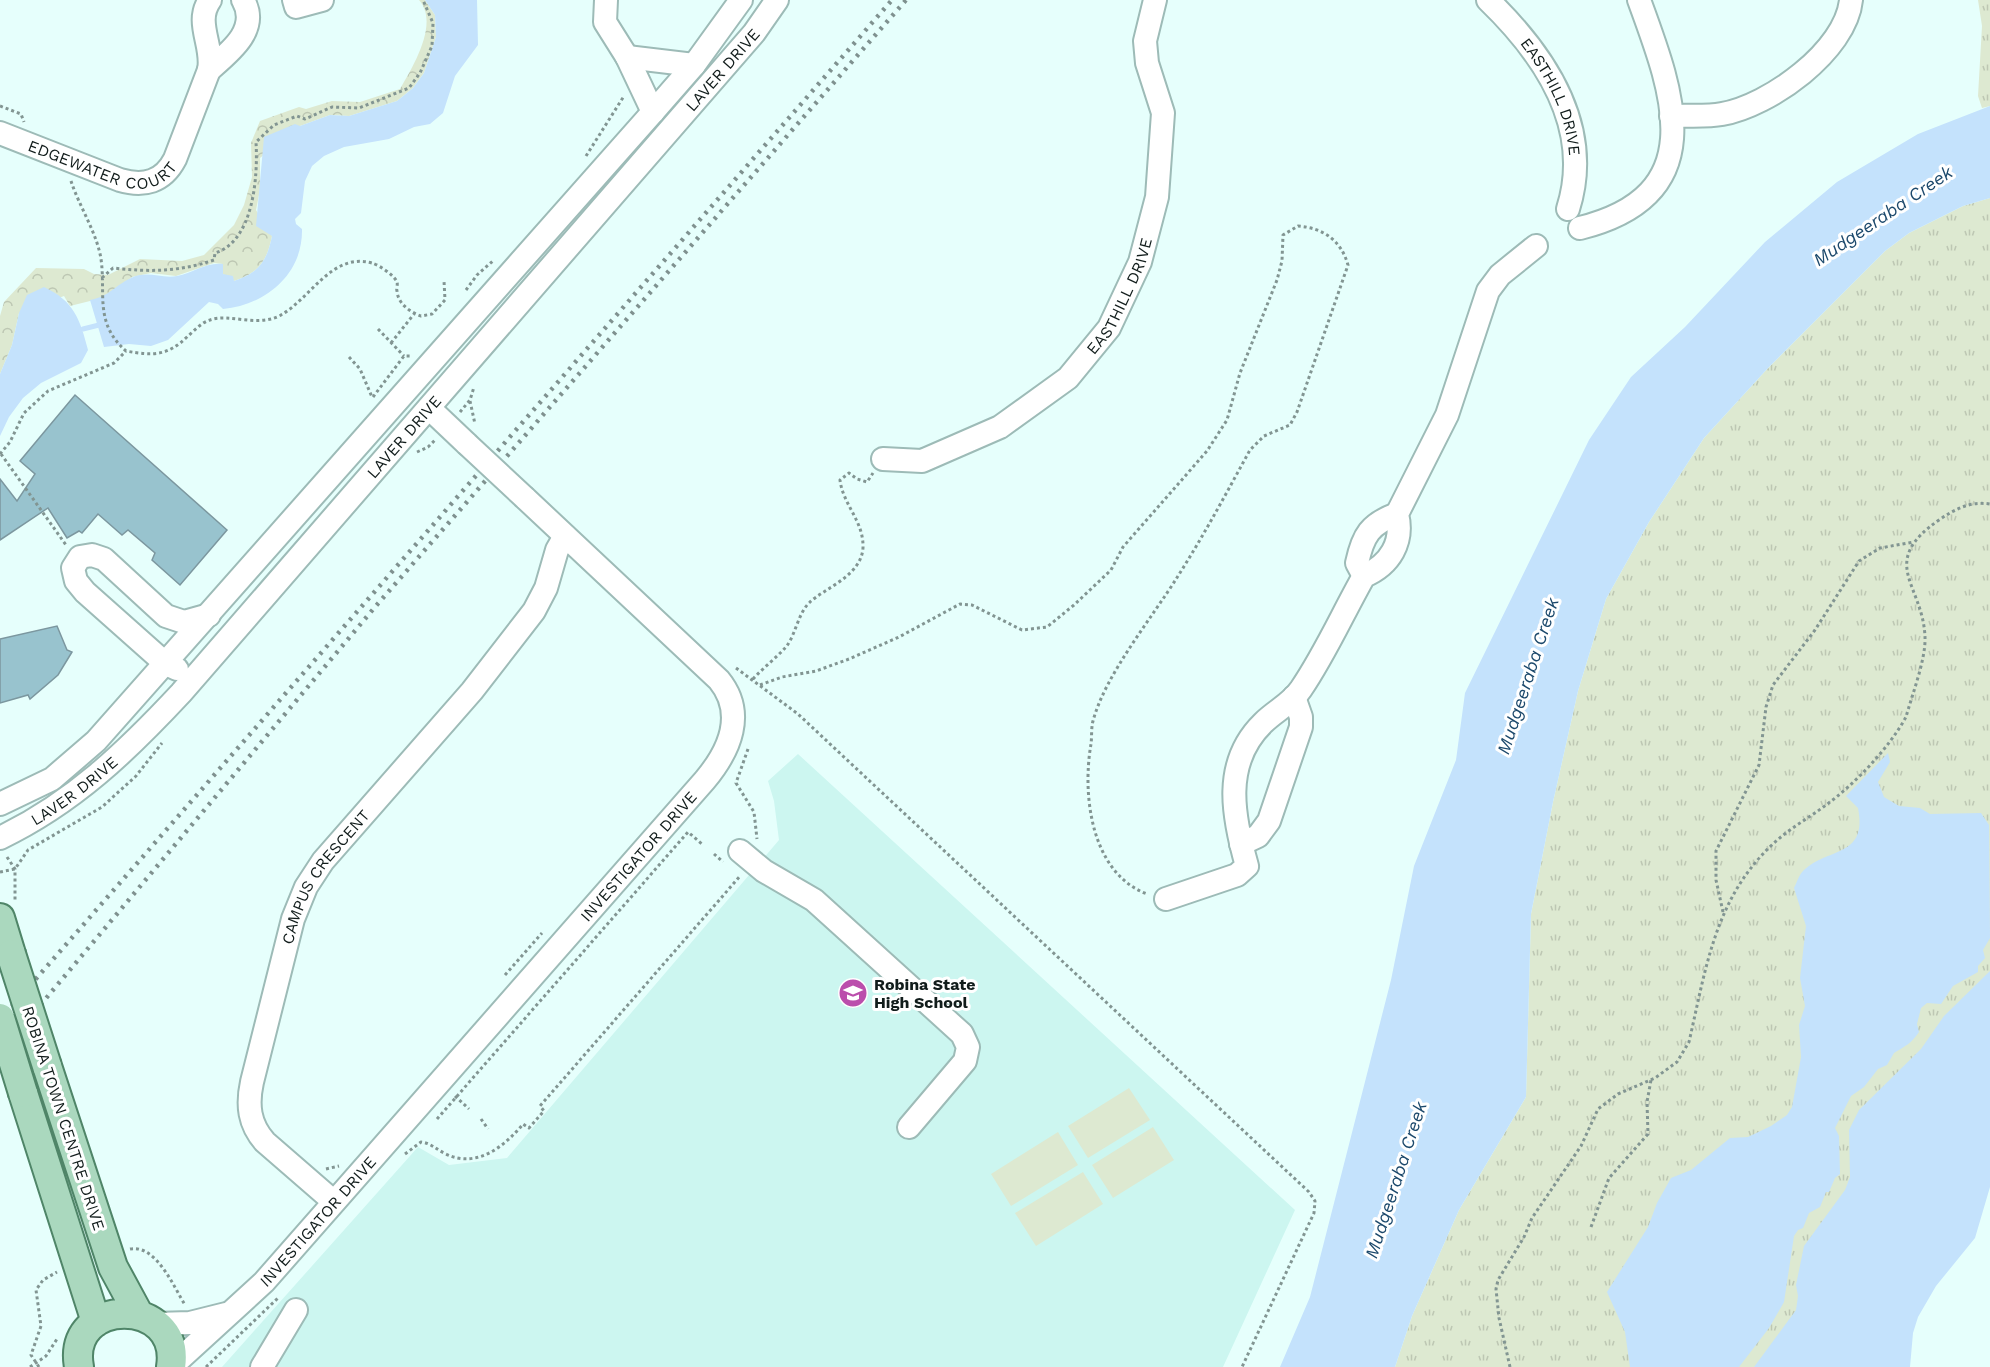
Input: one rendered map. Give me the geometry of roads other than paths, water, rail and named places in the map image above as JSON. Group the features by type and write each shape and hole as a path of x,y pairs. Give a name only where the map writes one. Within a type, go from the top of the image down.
{"main road":[{"name":"ROBINA TOWN CENTRE DRIVE","path":"8,913 11,954 113,1267 147,1319 166,1338 170,1349 171,1367"},
{"name":"ROBINA TOWN CENTRE DRIVE","path":"0,1018 96,1322"},
{"path":"79,1367 80,1346 86,1332 96,1322 110,1315 124,1312 147,1319"}],"street":[{"name":"EDGEWATER COURT","path":"0,133 132,184 154,182 162,177 176,159 209,70 211,54 203,15 210,0"},
{"name":"EDGEWATER COURT","path":"209,70 233,47 249,25 249,14 243,0"},
{"path":"294,0 296,7 322,0"},
{"path":"606,0 605,22 627,57 653,112"},
{"name":"LAVER DRIVE","path":"0,804 34,790 67,769 96,741 694,65 741,0"},
{"name":"LAVER DRIVE","path":"2,844 105,771 181,693 754,33 777,0"},
{"name":"EASTHILL DRIVE","path":"883,459 922,461 1000,427 1068,378 1109,328 1140,262 1157,197 1163,113 1147,63 1146,41 1155,0"},
{"name":"EASTHILL DRIVE","path":"1488,0 1513,25 1540,58 1559,93 1574,131 1576,168 1568,209"},
{"path":"1580,228 1604,223 1649,197 1665,171 1672,142 1670,95 1639,0"},
{"path":"1671,116 1723,114 1759,101 1786,86 1812,65 1835,37 1850,8 1851,0"},
{"path":"627,57 694,65"},
{"path":"1166,899 1237,875 1247,866 1241,844 1233,784 1244,752 1262,724 1300,691 1364,576 1377,571 1395,551 1401,530 1397,514 1447,415 1488,291 1500,275 1536,246"},
{"name":"INVESTIGATOR DRIVE","path":"171,1367 264,1282 697,789 717,764 733,732 733,709 726,688 525,498 471,435 429,408"},
{"path":"1364,576 1357,563 1362,541 1379,521 1397,514"},
{"name":"CAMPUS CRESCENT","path":"333,1201 265,1142 257,1132 249,1108 252,1082 296,910 306,887 323,861 487,673 534,611 550,578 557,550 565,536"},
{"path":"209,615 184,622 166,616 104,559 92,555 80,557 73,568 76,580 85,592 174,669 182,669 199,653 227,640"},
{"path":"550,578 587,557"},
{"path":"1241,844 1258,836 1269,821 1301,727 1301,717 1294,697"},
{"path":"738,857 814,900 962,1034 968,1047 965,1062 909,1127"},
{"path":"262,1367 296,1310"},
{"name":"INVESTIGATOR DRIVE","path":"147,1319 190,1323 233,1311"}],"water":[{"path":"425,0 477,0 478,45 455,76 443,113 430,124 414,127 389,139 344,147 324,156 312,166 305,181 301,213 295,219 296,224 302,229 301,245 296,260 279,285 267,294 253,301 223,309 218,304 209,302 168,340 151,346 129,344 104,347 90,300 102,296 125,281 143,275 177,276 217,264 223,264 223,274 233,276 234,281 256,270 264,259 272,236 256,226 264,137 295,124 300,126 330,115 349,116 397,101 413,88 424,73 436,37 435,15"},
{"name":"Mudgeeraba Creek","path":"1990,106 1990,198 1963,206 1909,233 1885,251 1768,368 1704,438 1649,522 1606,599 1578,691 1531,914 1526,1097 1459,1210 1412,1316 1395,1367 1280,1367 1310,1297 1391,980 1414,866 1456,760 1465,693 1589,440 1631,377 1685,327 1765,242 1837,182 1918,134"},
{"path":"44,287 62,298 74,312 88,350 81,363 41,383 23,398 9,417 0,436 0,374 12,345 19,313 27,295"},
{"path":"1888,753 1890,762 1878,782 1884,797 1899,806 1920,808 1930,814 1981,813 1989,825 1990,938 1983,950 1985,958 1978,966 1978,972 1953,986 1941,1004 1927,1003 1921,1008 1917,1024 1919,1032 1916,1036 1894,1053 1887,1065 1878,1069 1864,1087 1851,1096 1835,1128 1839,1136 1840,1174 1835,1178 1829,1192 1826,1192 1820,1207 1809,1213 1803,1228 1798,1230 1794,1236 1784,1302 1769,1328 1739,1367 1630,1367 1625,1332 1607,1292 1648,1227 1657,1203 1671,1178 1691,1170 1730,1138 1748,1137 1771,1126 1787,1115 1792,1107 1801,1057 1799,1025 1805,1006 1800,978 1806,926 1794,888 1803,871 1813,863 1851,844 1857,836 1858,808 1846,796"},
{"path":"1990,971 1990,1187 1975,1238 1936,1286 1918,1317 1913,1333 1910,1367 1754,1367 1796,1310 1798,1296 1796,1285 1804,1246 1845,1190 1850,1177 1849,1130 1859,1110 1921,1049 1944,1016"}],"waterway":[{"path":"83,329 99,325"}],"railway":[{"path":"0,1020 892,0"},
{"path":"0,1053 375,607 906,0"}],"place":[{"name":"Robina State High School","path":"853,993"}]}
